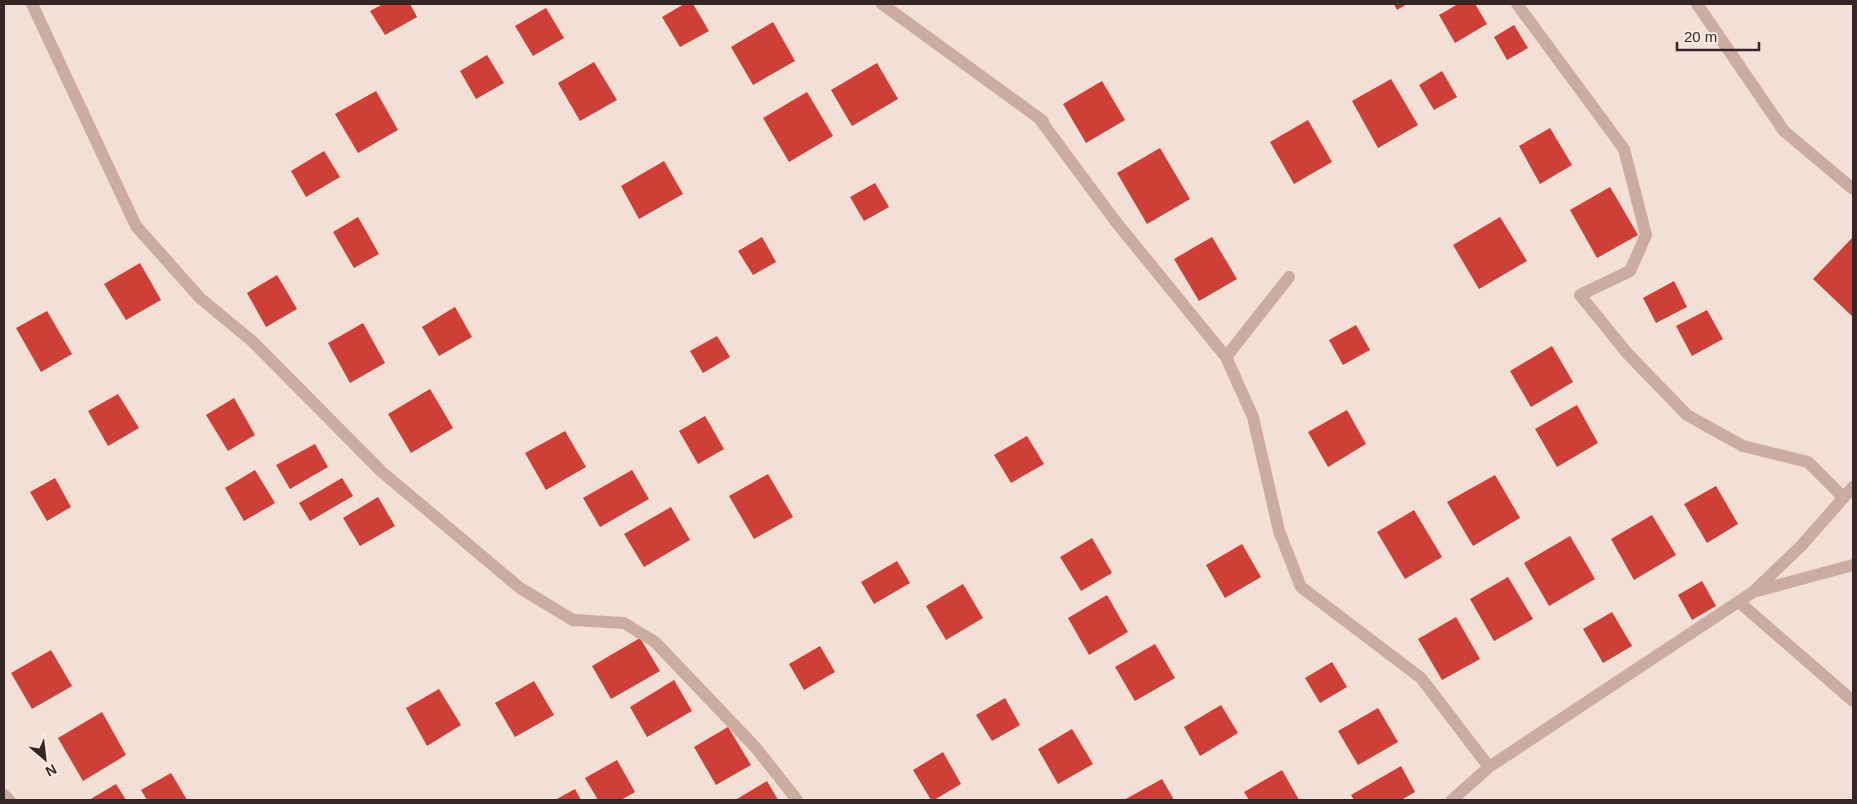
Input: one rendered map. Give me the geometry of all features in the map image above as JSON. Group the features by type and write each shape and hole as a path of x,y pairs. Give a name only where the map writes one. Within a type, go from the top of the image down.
{"street":[{"path":"32,4 136,226 200,298 252,341 382,472 520,588 573,620 624,623 655,642 756,748 797,800"},
{"path":"882,4 1043,121 1041,121 1116,222 1226,357 1253,417 1279,531 1301,587 1421,678 1489,767"},
{"path":"1517,4 1624,149 1646,235 1630,271 1580,295 1627,353 1687,416 1743,446 1808,462 1842,497"},
{"path":"1697,4 1784,131 1853,189"},
{"path":"1226,357 1289,277"},
{"path":"1452,800 1489,767 1753,592 1801,546 1842,497 1853,487"},
{"path":"1753,592 1853,565"},
{"path":"1739,602 1853,701"},
{"path":"4,796 9,800"}],"building":[{"path":"383,4 410,4 417,17 385,35 370,11"},
{"path":"684,4 693,4 709,31 680,47 662,17"},
{"path":"1394,4 1407,4 1397,10"},
{"path":"1458,4 1475,4 1487,24 1455,43 1439,15"},
{"path":"546,8 564,38 533,56 515,26"},
{"path":"773,22 795,61 753,85 731,47"},
{"path":"1514,25 1528,48 1507,60 1494,37"},
{"path":"487,55 504,83 476,99 460,71"},
{"path":"594,62 617,100 580,121 558,83"},
{"path":"877,63 898,99 852,126 831,90"},
{"path":"1442,71 1457,97 1434,110 1419,85"},
{"path":"1391,79 1418,125 1378,148 1352,101"},
{"path":"1102,81 1125,120 1086,143 1063,104"},
{"path":"376,91 398,130 358,153 335,114"},
{"path":"807,92 833,136 789,162 763,118"},
{"path":"1308,120 1332,162 1294,184 1270,142"},
{"path":"1550,128 1572,165 1540,184 1519,146"},
{"path":"1160,148 1190,199 1147,224 1117,173"},
{"path":"324,151 340,177 306,197 291,171"},
{"path":"664,161 683,194 639,219 621,186"},
{"path":"875,183 889,207 864,221 850,197"},
{"path":"1610,187 1638,235 1597,258 1570,210"},
{"path":"358,217 379,254 354,268 333,232"},
{"path":"1500,217 1527,261 1479,289 1453,245"},
{"path":"762,237 776,262 753,275 738,251"},
{"path":"1212,237 1237,279 1199,301 1174,259"},
{"path":"1853,237 1853,317 1813,279"},
{"path":"140,263 161,300 126,320 104,284"},
{"path":"277,275 297,309 266,327 247,293"},
{"path":"1674,281 1687,307 1656,323 1643,298"},
{"path":"455,307 472,337 439,356 422,327"},
{"path":"1707,310 1723,339 1692,356 1676,326"},
{"path":"47,311 72,354 41,372 16,328"},
{"path":"363,323 385,363 350,383 328,343"},
{"path":"1356,325 1370,350 1343,365 1329,340"},
{"path":"717,336 730,357 703,373 690,351"},
{"path":"1552,346 1573,382 1531,407 1510,371"},
{"path":"430,389 453,428 411,453 388,414"},
{"path":"118,394 139,428 108,446 88,411"},
{"path":"234,398 255,435 228,451 206,415"},
{"path":"1577,405 1598,443 1557,467 1535,429"},
{"path":"1347,410 1366,444 1328,467 1308,432"},
{"path":"705,416 724,449 698,464 679,431"},
{"path":"565,431 586,467 546,490 525,453"},
{"path":"1027,436 1044,464 1011,483 994,455"},
{"path":"315,444 328,467 290,489 276,465"},
{"path":"255,470 275,503 244,521 225,488"},
{"path":"632,470 649,499 600,527 583,498"},
{"path":"768,474 793,517 754,539 729,496"},
{"path":"1495,475 1520,518 1473,546 1447,502"},
{"path":"55,478 71,507 47,521 30,492"},
{"path":"342,478 353,496 310,521 299,503"},
{"path":"1716,486 1738,524 1707,543 1684,504"},
{"path":"378,497 395,526 360,546 343,518"},
{"path":"671,507 690,540 644,567 624,534"},
{"path":"1414,510 1442,557 1405,579 1377,532"},
{"path":"1652,515 1676,555 1634,580 1611,539"},
{"path":"1570,536 1595,579 1549,606 1524,563"},
{"path":"1092,538 1112,573 1081,591 1060,557"},
{"path":"1242,544 1261,577 1225,598 1206,565"},
{"path":"897,561 910,583 874,604 861,582"},
{"path":"1508,577 1533,619 1494,641 1470,599"},
{"path":"1702,581 1716,606 1692,620 1678,595"},
{"path":"963,584 983,618 946,640 926,606"},
{"path":"1107,595 1128,632 1089,655 1068,618"},
{"path":"1612,612 1632,646 1603,663 1583,629"},
{"path":"1456,617 1480,659 1442,680 1418,639"},
{"path":"640,638 660,671 611,699 592,666"},
{"path":"1155,644 1175,678 1135,701 1115,667"},
{"path":"820,646 835,672 804,690 789,664"},
{"path":"51,650 72,686 32,709 11,673"},
{"path":"1332,662 1347,687 1320,703 1305,678"},
{"path":"674,680 692,711 647,737 630,707"},
{"path":"534,681 554,715 515,737 495,703"},
{"path":"439,689 461,725 427,746 406,708"},
{"path":"1005,698 1020,725 992,741 976,715"},
{"path":"1221,705 1238,733 1200,756 1184,727"},
{"path":"1378,708 1398,742 1358,765 1338,731"},
{"path":"102,712 126,755 83,781 58,738"},
{"path":"728,727 751,765 716,785 694,747"},
{"path":"1072,729 1093,764 1058,784 1038,749"},
{"path":"943,752 961,784 931,800 913,770"},
{"path":"617,760 635,792 621,800 598,800 585,778"},
{"path":"1401,766 1415,792 1401,800 1354,800 1351,795"},
{"path":"1282,770 1299,800 1249,800 1244,792"},
{"path":"171,773 187,800 147,800 141,790"},
{"path":"1162,779 1174,800 1124,800"},
{"path":"767,781 778,800 737,799"},
{"path":"116,784 126,800 89,800"},
{"path":"575,789 581,800 555,800"}]}
